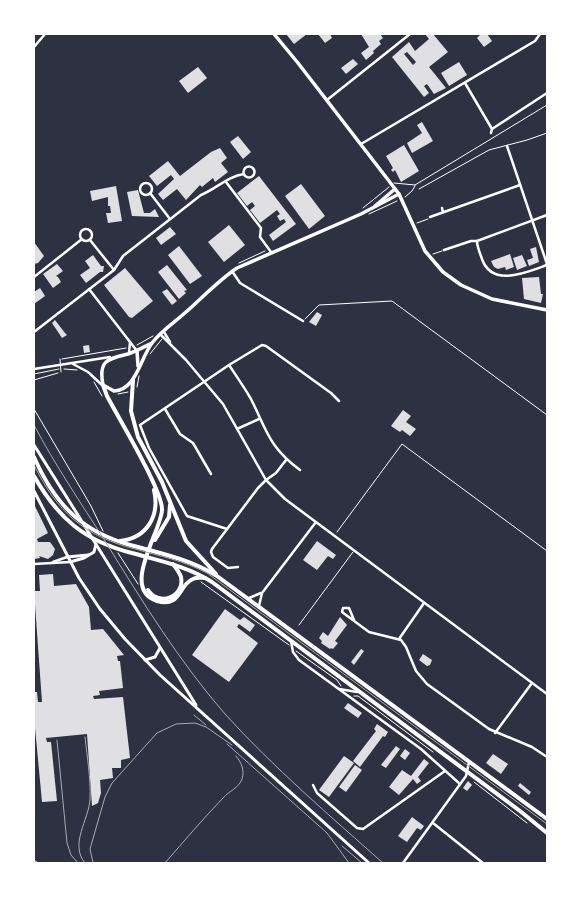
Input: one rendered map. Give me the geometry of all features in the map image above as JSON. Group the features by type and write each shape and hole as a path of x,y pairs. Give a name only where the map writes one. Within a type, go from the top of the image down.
{"main road":[{"path":"274,34 402,198 426,251 443,272 476,293 492,299 547,310"},
{"path":"374,207 395,189"},
{"path":"205,578 192,579 177,597 167,602 155,600 146,591 142,578 143,562 158,528 162,510 160,497 106,396 103,385 102,368 110,357 137,351 163,335 232,272 242,265 374,207 399,194"},
{"path":"152,343 138,366 133,380 131,411 135,430 170,502 186,541 217,576"},
{"path":"137,351 138,366"},
{"path":"103,385 109,390 118,390 126,387 133,380"},
{"path":"34,457 55,496 72,515 88,528 117,540 187,560 217,576 249,598 547,819"},
{"path":"34,476 58,512 84,534 122,551 173,564 205,578 468,772 547,833"},
{"path":"117,540 134,538 149,526 156,506 153,484"},
{"path":"170,502 169,517 149,551 144,569 148,588 155,597 170,598 180,589 181,576 173,564"}],"street":[{"path":"34,47 45,34"},
{"path":"327,100 410,34"},
{"path":"361,144 535,41 540,34"},
{"path":"465,83 492,129"},
{"path":"491,133 492,129 547,94"},
{"path":"476,241 485,267 495,274 517,275 547,264 507,146"},
{"path":"248,167 252,168 254,171 251,178 246,177 244,174 244,171 248,167"},
{"path":"34,332 114,270 123,256 201,195 214,190 235,176 244,174"},
{"path":"147,182 152,186 150,193 145,195 140,187 147,182"},
{"path":"226,182 261,228 260,237 271,252"},
{"path":"430,217 520,185"},
{"path":"150,193 170,219"},
{"path":"442,208 443,212"},
{"path":"444,250 471,241 476,241 547,215"},
{"path":"82,239 81,234 86,230 90,231 92,234 90,240"},
{"path":"82,239 86,241 90,240"},
{"path":"34,277 82,239"},
{"path":"90,240 114,270"},
{"path":"232,272 240,283 303,321"},
{"path":"89,289 137,351"},
{"path":"163,335 170,342"},
{"path":"163,335 223,404 266,480 291,505 547,694"},
{"path":"129,353 131,347 130,342"},
{"path":"227,529 187,516 149,448 140,425 260,346 266,346 331,393 339,401"},
{"path":"34,369 110,357"},
{"path":"79,362 79,368"},
{"path":"72,363 88,372 103,385"},
{"path":"229,366 244,387 265,432 286,460 300,470"},
{"path":"165,409 180,434 193,443 211,474"},
{"path":"237,430 259,419"},
{"path":"34,445 198,708"},
{"path":"238,567 228,568 212,555 212,549 266,480 276,473 286,460"},
{"path":"34,491 70,562 100,609 145,660 369,863"},
{"path":"259,606 262,593 316,522"},
{"path":"94,552 96,544"},
{"path":"34,564 78,561 94,552 102,554"},
{"path":"50,563 88,555"},
{"path":"249,598 262,593"},
{"path":"398,639 424,603"},
{"path":"354,620 349,608 343,608 342,612 374,634 398,639 406,647 416,671 422,679 495,733 532,747 547,757"},
{"path":"291,641 292,647 299,660 421,750 460,784"},
{"path":"145,660 155,657 160,648"},
{"path":"495,733 532,683"},
{"path":"338,688 360,692"},
{"path":"186,698 190,695"},
{"path":"403,863 468,772 469,762"},
{"path":"313,785 317,793 357,828 363,829 445,771"},
{"path":"433,822 483,863"}],"lane":[{"path":"420,188 489,150 507,146 547,133"},
{"path":"60,359 61,372"},
{"path":"299,625 354,551"}],"path":[{"path":"412,191 415,186 547,105"},
{"path":"392,184 396,182 415,186"},
{"path":"370,214 420,188"},
{"path":"360,211 386,190"},
{"path":"417,223 430,217"},
{"path":"432,255 444,250"},
{"path":"236,265 253,256"},
{"path":"303,321 319,305 392,301 547,415"},
{"path":"148,356 163,335"},
{"path":"60,359 131,347"},
{"path":"34,374 61,369 79,368"},
{"path":"34,380 61,372"},
{"path":"136,390 140,373"},
{"path":"93,380 102,396"},
{"path":"337,532 402,444 547,551"},
{"path":"292,647 337,680 346,690"},
{"path":"349,696 358,696 434,753"},
{"path":"472,781 532,826"},
{"path":"34,860 38,863"}],"building":[{"path":"286,34 307,34 294,44"},
{"path":"318,34 330,34 332,38 325,43"},
{"path":"361,34 380,34 383,38 379,41 381,44 366,60 361,53 369,47"},
{"path":"425,34 433,34 448,52 429,67 446,88 434,94 427,84 424,86 429,93 424,97 392,57 409,42 415,51 429,39","holes":["407,52 416,62 413,65 404,54"]},
{"path":"481,34 487,34 492,41 484,47 477,38"},
{"path":"353,59 358,64 346,74 341,68"},
{"path":"459,62 467,75 449,86 441,73"},
{"path":"198,67 207,78 188,93 179,81"},
{"path":"422,122 433,141 412,153 407,143 422,133 417,125"},
{"path":"238,136 251,152 243,159 230,142"},
{"path":"404,145 419,171 401,182 395,170 393,172 391,170 393,168 386,156"},
{"path":"220,148 227,158 221,163 228,172 215,182 213,178 202,187 200,185 186,200 177,189 163,200 158,194 174,179 171,175 157,186 149,176 168,161 180,176 211,152"},
{"path":"259,176 296,224 273,241 269,235 286,222 284,219 280,221 277,216 280,214 277,210 260,223 250,210 255,206 252,202 247,206 237,193"},
{"path":"301,184 325,216 309,229 285,196"},
{"path":"116,186 122,221 108,223 106,213 111,213 110,206 108,206 108,197 92,201 90,191"},
{"path":"138,190 144,213 150,213 155,209 159,217 132,216 127,192"},
{"path":"229,225 245,245 224,262 208,242"},
{"path":"170,227 176,234 161,245 156,238"},
{"path":"34,242 44,256 38,263 34,264"},
{"path":"179,246 202,276 190,284 168,255"},
{"path":"536,247 539,262 529,266 527,260 533,258 530,249"},
{"path":"510,254 514,267 506,270 505,267 498,269 494,267 491,261"},
{"path":"93,255 101,266 104,266 103,272 100,272 86,283 80,275 90,268 85,261"},
{"path":"522,255 527,266 517,270 513,258"},
{"path":"57,264 63,271 56,276 61,282 53,288 43,274"},
{"path":"167,265 187,290 184,291 186,293 179,299 158,272"},
{"path":"125,268 153,301 132,318 129,317 104,285"},
{"path":"539,277 541,294 543,294 541,303 524,299 522,278"},
{"path":"40,288 45,296 34,304 34,292"},
{"path":"167,289 177,301 172,305 162,292"},
{"path":"317,312 322,315 316,326 309,322"},
{"path":"55,320 67,335 62,338 52,323"},
{"path":"89,345 90,352 84,353 83,346"},
{"path":"403,410 411,416 406,422 416,429 410,436 402,430 400,432 391,426"},
{"path":"34,504 48,533 37,539 38,542 50,542 55,549 53,555 48,559 39,556 40,558 34,559"},
{"path":"317,541 336,555 333,559 328,556 317,570 303,560"},
{"path":"53,574 54,586 76,584 89,607 91,630 103,629 124,655 117,656 118,661 120,661 123,688 99,691 100,695 93,696 94,699 123,697 130,758 121,760 121,768 112,768 113,778 100,780 101,793 98,803 92,806 87,734 46,738 47,742 51,742 57,801 42,802 34,717 34,692 37,692 38,702 42,702 34,591 40,591 39,575"},
{"path":"225,609 240,620 244,617 255,625 250,632 239,624 237,627 258,643 229,682 192,655"},
{"path":"340,617 347,625 335,641 338,643 333,649 330,649 321,643 322,641 319,638 323,632 328,636"},
{"path":"361,649 364,651 354,665 351,662"},
{"path":"423,654 432,660 430,665 427,666 419,660"},
{"path":"348,703 362,713 358,718 344,708"},
{"path":"377,724 388,732 385,737 383,736 360,767 353,761 376,731 374,729"},
{"path":"396,746 400,749 386,768 381,765"},
{"path":"405,749 410,753 405,760 400,756"},
{"path":"493,754 508,764 501,774 486,763"},
{"path":"344,756 354,763 329,797 319,790"},
{"path":"424,759 429,763 418,777 421,781 417,784 413,779 399,795 389,787 402,770 411,776"},
{"path":"355,765 362,770 346,792 339,787"},
{"path":"468,781 472,785 467,791 463,788"},
{"path":"520,783 531,792 529,795 518,786"},
{"path":"412,817 424,826 421,830 417,828 407,842 398,836"}],"tram line":[{"path":"34,465 52,496 74,520 101,537 117,544 181,562 207,573 547,824"}],"railway":[{"path":"34,425 59,469 147,608 208,694 225,714 282,772 383,863"},
{"path":"194,715 206,725"},
{"path":"93,863 90,849 105,797 112,783 157,733 176,724 195,723 206,727 232,745"},
{"path":"85,737 90,799 79,840 81,856 85,863"},
{"path":"57,740 67,843 71,855 78,863"},
{"path":"227,744 327,833 349,863"},
{"path":"165,863 225,796 241,782 243,769 236,756"},
{"path":"342,846 362,863"}]}
